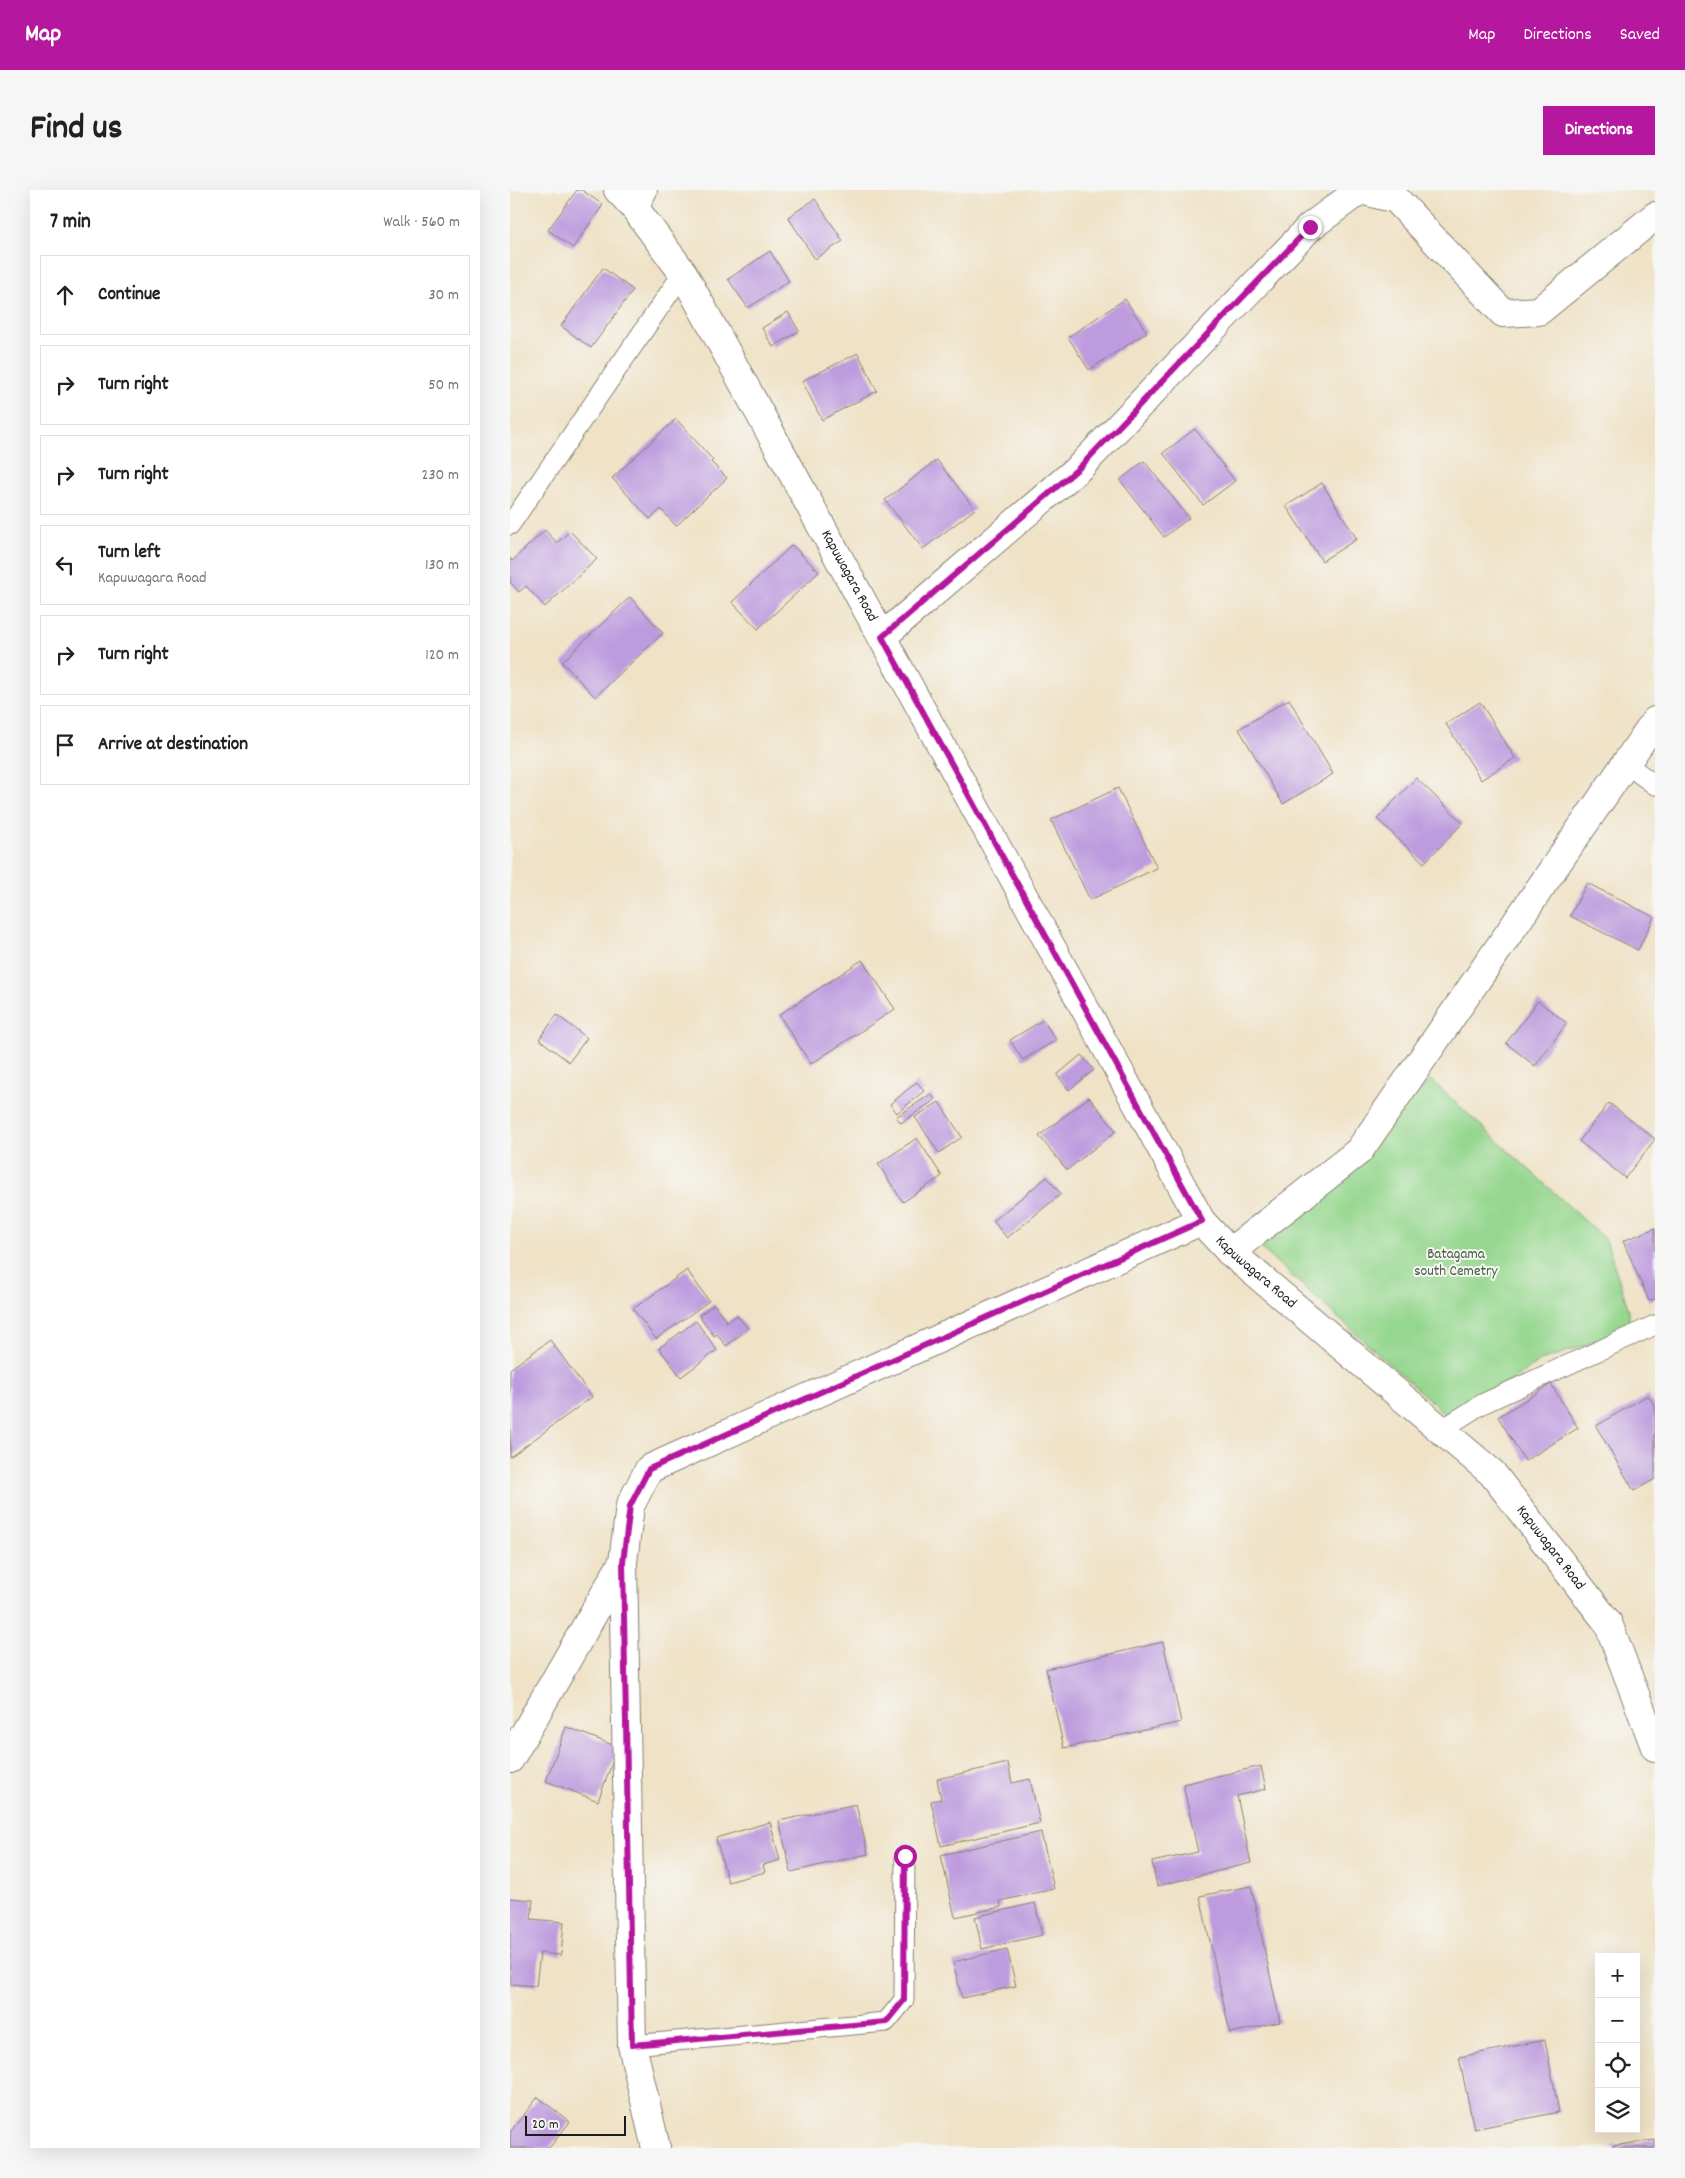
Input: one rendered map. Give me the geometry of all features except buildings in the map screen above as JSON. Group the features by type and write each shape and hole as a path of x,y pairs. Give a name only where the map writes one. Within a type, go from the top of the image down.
{"street":[{"path":"882,637 1080,467 1310,227 1360,190 1396,199 1503,312 1539,311 1655,216"},
{"name":"Kapuwagara Road","path":"632,196 683,273 1202,1221 1230,1252 1492,1473 1608,1623 1655,1747"},
{"path":"1230,1252 1359,1151 1655,721"},
{"path":"656,2148 632,2045 623,1562 630,1506 649,1469 1202,1221"},
{"path":"510,1759 623,1562"}],"lane":[{"path":"510,525 683,273"},
{"path":"1625,763 1655,785"},
{"path":"1441,1430 1482,1404 1655,1325"},
{"path":"632,2045 886,2022 904,2000 905,1856"}],"green space":[{"name":"Batagama south Cemetry","path":"1431,1080 1606,1240 1629,1311 1629,1330 1538,1362 1455,1423 1252,1240"}],"route":[{"path":"905,1856 904,2000 886,2022 632,2045 623,1562 630,1506 649,1469 1202,1221 882,637 1080,467 1310,227"}]}
